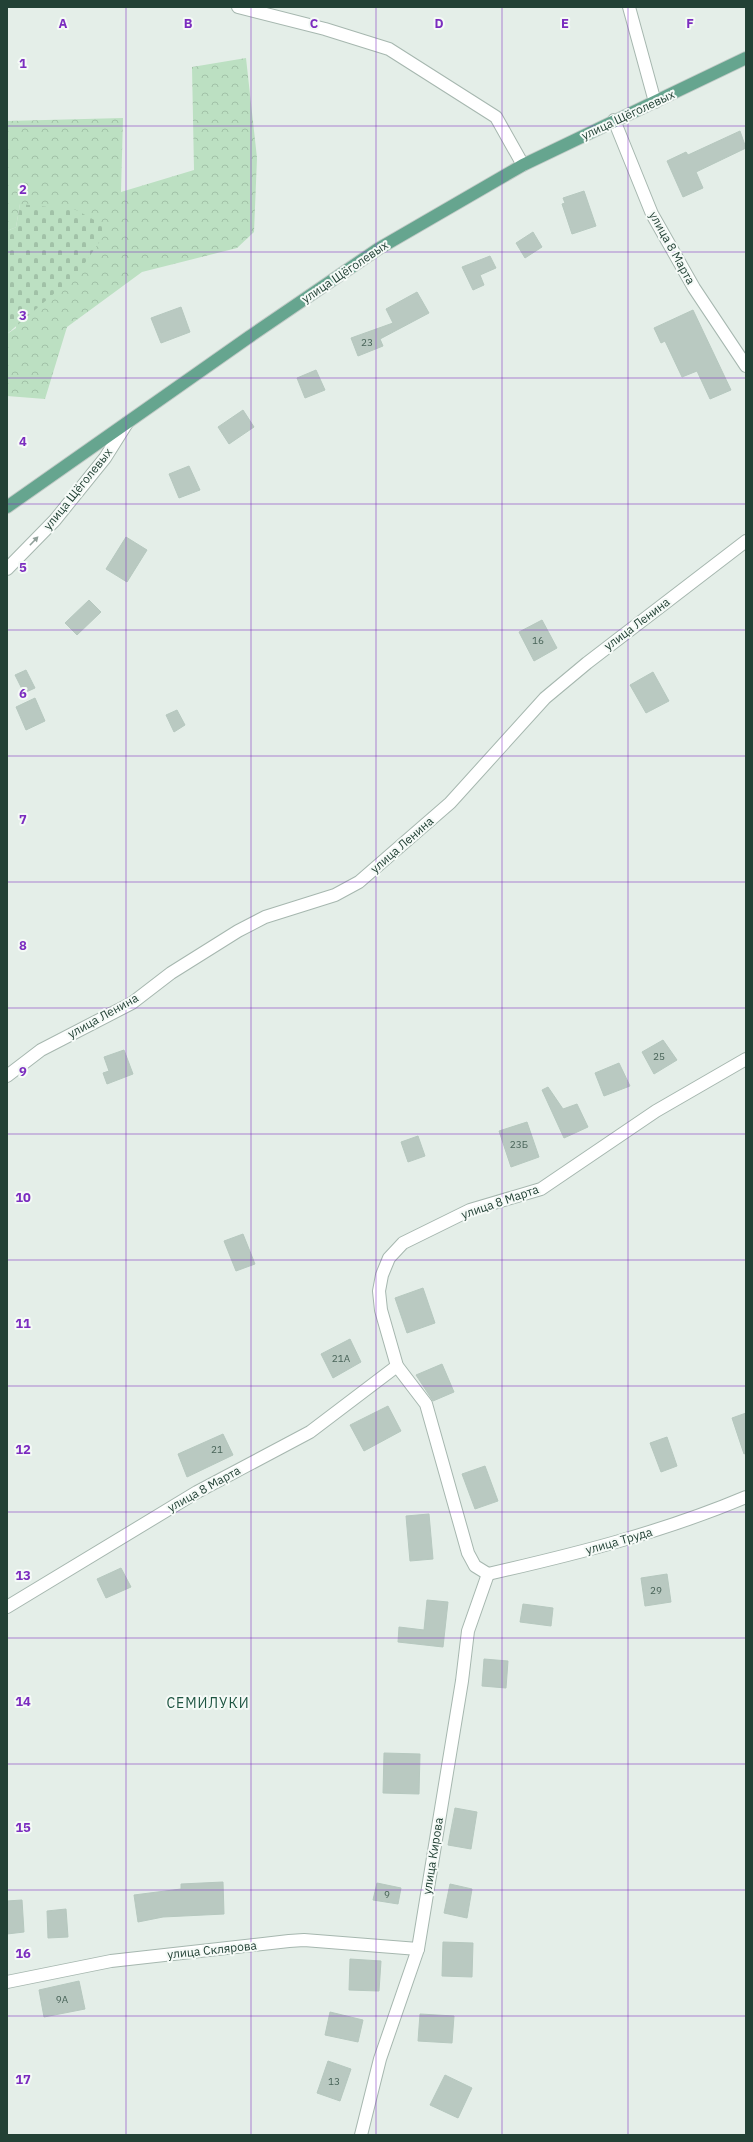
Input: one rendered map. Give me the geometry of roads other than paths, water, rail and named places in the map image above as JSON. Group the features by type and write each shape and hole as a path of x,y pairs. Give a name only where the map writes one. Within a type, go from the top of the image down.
{"main road":[{"name":"улица Щёголевых","path":"126,423 378,249 522,165 746,58"},
{"path":"7,507 126,423"}],"street":[{"path":"238,7 325,29 389,49 496,117 522,165"},
{"path":"629,7 655,102"},
{"name":"улица 8 Марта","path":"614,120 652,214 694,288 746,366"},
{"name":"улица Щёголевых","path":"7,569 60,514 105,458 126,423"},
{"name":"улица Ленина","path":"7,1076 41,1050 132,1003 171,973 265,916 335,895 359,882 450,803 545,698 586,663 746,541"},
{"name":"улица 8 Марта","path":"488,1574 475,1566 468,1553 426,1404 397,1366 381,1310 379,1291 382,1275 389,1258 402,1243 470,1210 541,1189 656,1111 746,1059"},
{"name":"улица 8 Марта","path":"7,1607 197,1492 310,1432 397,1366"},
{"name":"улица Труда","path":"488,1574 578,1553 667,1527 746,1497"},
{"name":"улица Кирова","path":"361,2135 380,2059 418,1948 462,1681 468,1630 488,1574"},
{"name":"улица Склярова","path":"7,1982 111,1961 289,1941 304,1940 418,1948"}],"district":[{"name":"СЕМИЛУКИ","path":"208,1703"}]}
